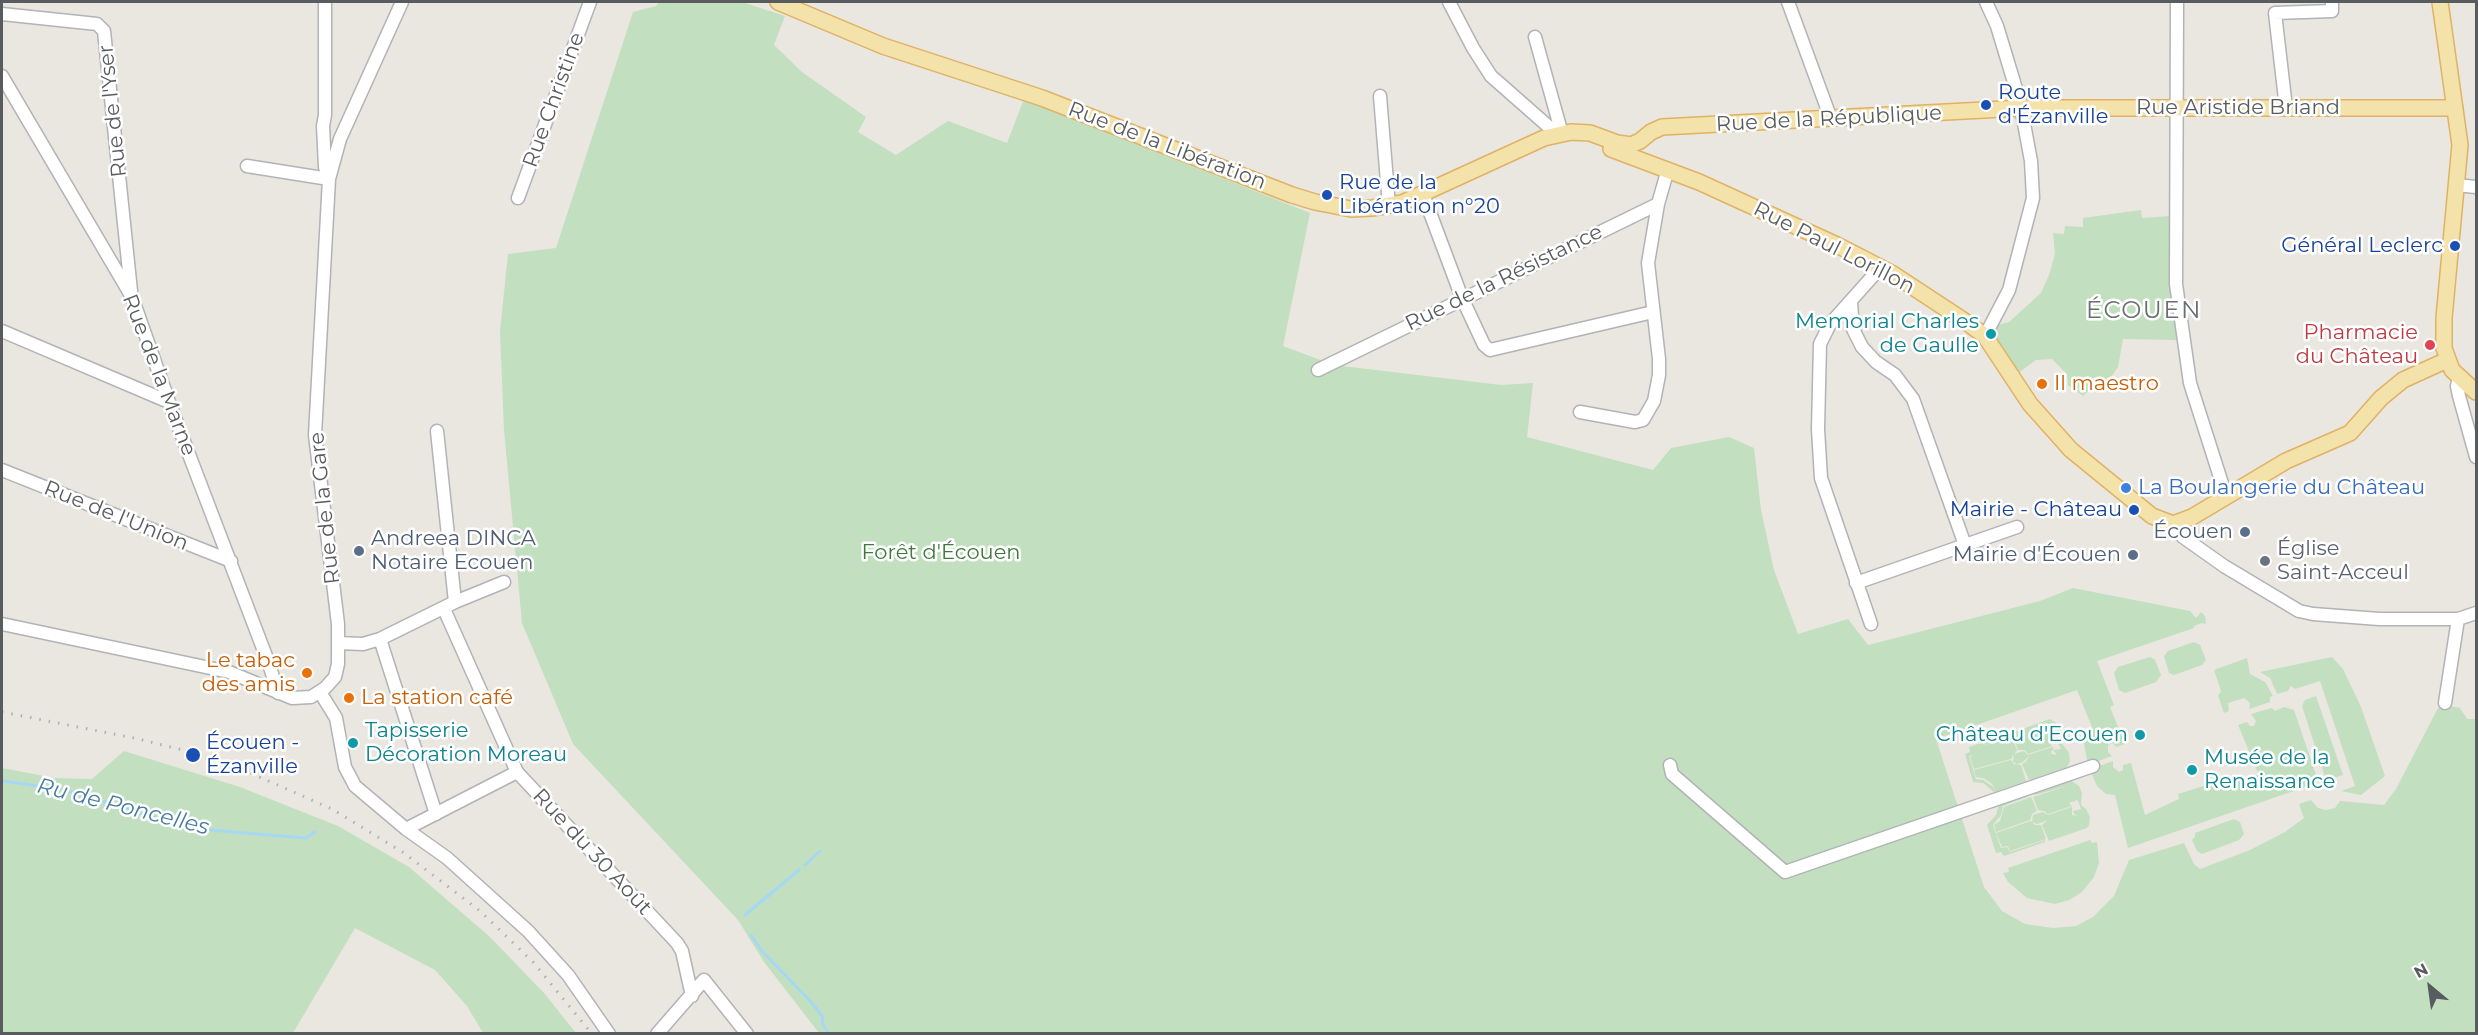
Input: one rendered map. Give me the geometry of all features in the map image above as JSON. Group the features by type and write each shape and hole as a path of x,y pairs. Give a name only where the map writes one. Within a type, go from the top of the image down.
{"main road":[{"name":"Rue de la Libération","path":"778,2 883,46 1042,98 1292,195 1351,209 1389,206 1423,194 1559,134"},
{"path":"2440,2 2460,145 2444,318 2444,348 2447,360 2459,378 2476,392"},
{"name":"Rue de la République","path":"1640,141 1662,127 2022,108"},
{"name":"Rue Aristide Briand","path":"2022,108 2455,108"},
{"path":"1559,134 1590,133 1626,145 1640,141"},
{"name":"Rue Paul Lorillon","path":"1559,134 1668,169 1839,246 1880,268 1985,336 2030,404 2049,427 2072,450 2152,516 2173,524"},
{"path":"2173,524 2192,517 2286,461 2350,434 2381,398 2403,380 2447,360"}],"street":[{"path":"247,166 329,179 325,167 323,126 325,115 325,2"},
{"name":"Rue de la Gare","path":"320,692 331,683 337,671 338,644 315,435 329,179 340,140 402,2"},
{"name":"Rue Christine","path":"518,198 590,2"},
{"path":"1449,2 1473,48 1491,76 1559,134"},
{"path":"1788,2 1831,119"},
{"path":"1985,336 2009,290 2033,198 2031,161 2022,108 1997,26 1986,2"},
{"path":"2177,2 2176,284 2190,383 2226,496"},
{"path":"2286,108 2275,13 2309,6 2332,10 2332,2"},
{"name":"Rue de l'Yser","path":"2,14 97,24 105,31 132,297"},
{"path":"1535,37 1559,134"},
{"name":"Rue de la Marne","path":"2,79 132,297 278,693"},
{"path":"1380,96 1389,206"},
{"path":"325,115 334,136 340,140"},
{"path":"1640,141 1646,161"},
{"path":"1580,412 1626,422 1643,420 1654,401 1659,375 1659,359 1648,263 1658,204 1668,169"},
{"path":"2456,185 2476,186"},
{"path":"1423,194 1462,298 1484,345 1490,350 1653,312"},
{"name":"Rue de la Résistance","path":"1318,370 1658,204"},
{"path":"1871,624 1821,478 1818,429 1820,344 1830,324 1880,268"},
{"path":"1851,303 1853,329 1862,347 1876,362 1895,375 1913,399 1965,545"},
{"path":"2,331 169,402"},
{"path":"2459,378 2458,396 2476,457"},
{"name":"Rue du 30 Août","path":"437,431 449,605 517,772 677,943 682,951 692,996"},
{"name":"Rue de l'Union","path":"2,470 231,561"},
{"path":"2173,524 2183,537 2198,548 2272,596 2299,610 2313,614 2379,619 2458,619 2476,613"},
{"path":"1856,583 2017,527"},
{"path":"338,644 363,644 380,639 449,605 504,582"},
{"path":"2445,703 2458,619"},
{"path":"2,624 229,672 278,693 301,699 320,692 336,718 345,767 355,786 406,829 447,858 528,931 568,975 609,1034"},
{"path":"380,639 436,814"},
{"path":"1670,765 1672,774 1785,872 2093,765"},
{"path":"406,829 517,772"},
{"path":"657,1034 704,980 747,1034"}],"green space":[{"name":"Forêt d'Écouen","path":"659,2 742,2 785,16 774,45 802,72 866,117 858,132 896,155 948,121 1007,143 1024,99 1310,213 1283,346 1334,365 1501,385 1533,383 1527,437 1653,470 1671,448 1729,437 1754,448 1761,510 1774,570 1798,634 1848,619 1868,645 2040,601 2073,588 2190,611 2196,618 2201,612 2205,616 2206,624 2202,623 2194,628 2097,661 2114,705 2110,707 2125,744 2116,747 2113,743 2108,745 2108,752 2112,756 2093,763 2087,760 2084,743 2092,727 2077,690 1936,739 1984,887 2002,911 2025,924 2053,928 2076,926 2093,917 2114,896 2129,860 2184,843 2194,864 2200,869 2250,850 2285,832 2304,818 2299,804 2311,800 2318,808 2326,810 2335,808 2340,801 2384,805 2396,789 2438,708 2449,706 2460,708 2467,719 2476,719 2476,1033 819,1033 764,962 738,920 573,744 522,623 504,430 500,331 508,254 556,248 633,12 656,6"},
{"path":"2141,210 2142,218 2170,216 2169,258 2177,340 2123,339 2118,367 2111,377 2096,383 2083,396 2068,385 2067,374 2052,359 2036,360 2017,374 1992,344 1990,327 2009,322 2041,293 2055,254 2053,233 2064,234 2065,226 2083,227 2083,218"},
{"path":"2194,642 2200,645 2206,660 2202,665 2174,675 2169,673 2164,656 2168,651"},
{"path":"2150,657 2155,660 2161,675 2156,682 2125,693 2119,690 2114,673 2118,667"},
{"path":"2332,657 2343,669 2361,707 2385,776 2361,795 2341,791 2355,786 2320,681 2295,689 2291,686 2288,691 2277,694 2270,678 2260,672"},
{"path":"2247,658 2250,674 2265,682 2273,696 2270,697 2270,702 2249,709 2250,703 2244,698 2228,703 2229,711 2224,713 2218,696 2221,691 2214,670"},
{"path":"2316,696 2343,775 2333,778 2325,777 2302,706 2305,700"},
{"path":"2284,707 2294,710 2317,778 2311,785 2128,848 2115,795 2106,794 2097,786 2091,772 2094,768 2113,761 2113,767 2119,772 2123,770 2123,765 2131,763 2145,815 2179,799 2178,794 2223,780 2224,784 2259,775 2238,725 2247,722 2250,726 2254,726 2256,721 2251,714 2272,708 2275,711"},
{"path":"2050,719 2059,725 2062,733 2060,741 2069,753 2070,761 2067,767 2029,780 2022,764 2029,756 2017,764 2013,762 2014,754 2024,751 2028,755 2052,747 2054,748 2051,752 2052,754 2057,755 2053,750 2061,749 2057,741 2059,736 2055,741 2049,743 2052,746 2028,754 2025,750 2018,750 2013,736 2019,734 2015,735 2014,732"},
{"path":"2010,733 2011,736 1976,748 2012,737 2017,750 2011,759 1974,769 1970,757 1973,755 1969,756 1976,779 1983,780 1995,788 1983,778 1976,777 1974,770 2011,760 2014,764 2021,765 2026,781 1994,792 1983,783 1973,782 1965,754 1970,752 1969,747"},
{"path":"124,751 240,787 338,826 409,867 490,937 544,993 576,1033 483,1033 467,1006 435,970 355,928 293,1033 2,1033 2,768 55,778 92,779"},
{"path":"2070,780 2079,786 2082,793 2081,805 2090,817 2089,825 2087,828 2049,841 2042,825 2048,820 2037,824 2032,822 2033,815 2043,812 2048,815 2072,807 2072,815 2077,816 2073,811 2081,809 2079,803 2077,800 2069,803 2072,806 2048,814 2044,811 2038,810 2033,797 2071,785 2035,795 2033,793"},
{"path":"2028,794 2029,796 2003,806 2001,815 1993,825 2001,848 2007,847 2010,852 2045,840 2045,842 2004,856 2001,852 1996,853 1987,825 1996,815 1999,804"},
{"path":"2031,797 2037,811 2032,814 2030,820 1996,832 1994,825 2000,821 2004,807"},
{"path":"2234,819 2240,822 2244,834 2239,840 2202,854 2197,851 2192,840 2195,833"},
{"path":"2031,821 2035,825 2041,825 2046,839 2010,851 2008,846 2002,847 1996,833"},
{"path":"2090,840 2092,843 2097,842 2099,863 2094,877 2082,892 2069,900 2055,904 2027,898 2008,882 2003,873 2009,872 2008,868"}],"waterway":[{"name":"Ru de Poncelles","path":"2,781 54,788 180,826 197,829 306,838 315,832"},
{"path":"805,865 820,851"},
{"path":"745,915 799,870"},
{"path":"751,935 761,950 812,1003 823,1017 822,1023 829,1034"}],"railway":[{"path":"2,712 187,751 239,768 332,809 404,853 480,911 533,962 592,1034"}],"place":[{"name":"Route d'Ézanville","path":"1986,105"},
{"name":"Rue de la Libération n°20","path":"1327,195"},
{"name":"Général Leclerc","path":"2455,246"},
{"name":"Memorial Charles de Gaulle","path":"1991,334"},
{"name":"Pharmacie du Château","path":"2430,345"},
{"name":"Il maestro","path":"2042,384"},
{"name":"La Boulangerie du Château","path":"2126,488"},
{"name":"Mairie - Château","path":"2134,510"},
{"name":"Écouen","path":"2245,532"},
{"name":"Andreea DINCA Notaire Ecouen","path":"359,551"},
{"name":"Mairie d'Écouen","path":"2133,555"},
{"name":"Église Saint-Acceul","path":"2265,561"},
{"name":"Le tabac des amis","path":"307,673"},
{"name":"La station café","path":"349,698"},
{"name":"Château d'Ecouen","path":"2140,735"},
{"name":"Tapisserie Décoration Moreau","path":"353,743"},
{"name":"Écouen - Ézanville","path":"193,755"},
{"name":"Musée de la Renaissance","path":"2192,770"}],"district":[{"name":"ÉCOUEN","path":"2144,311"}]}
